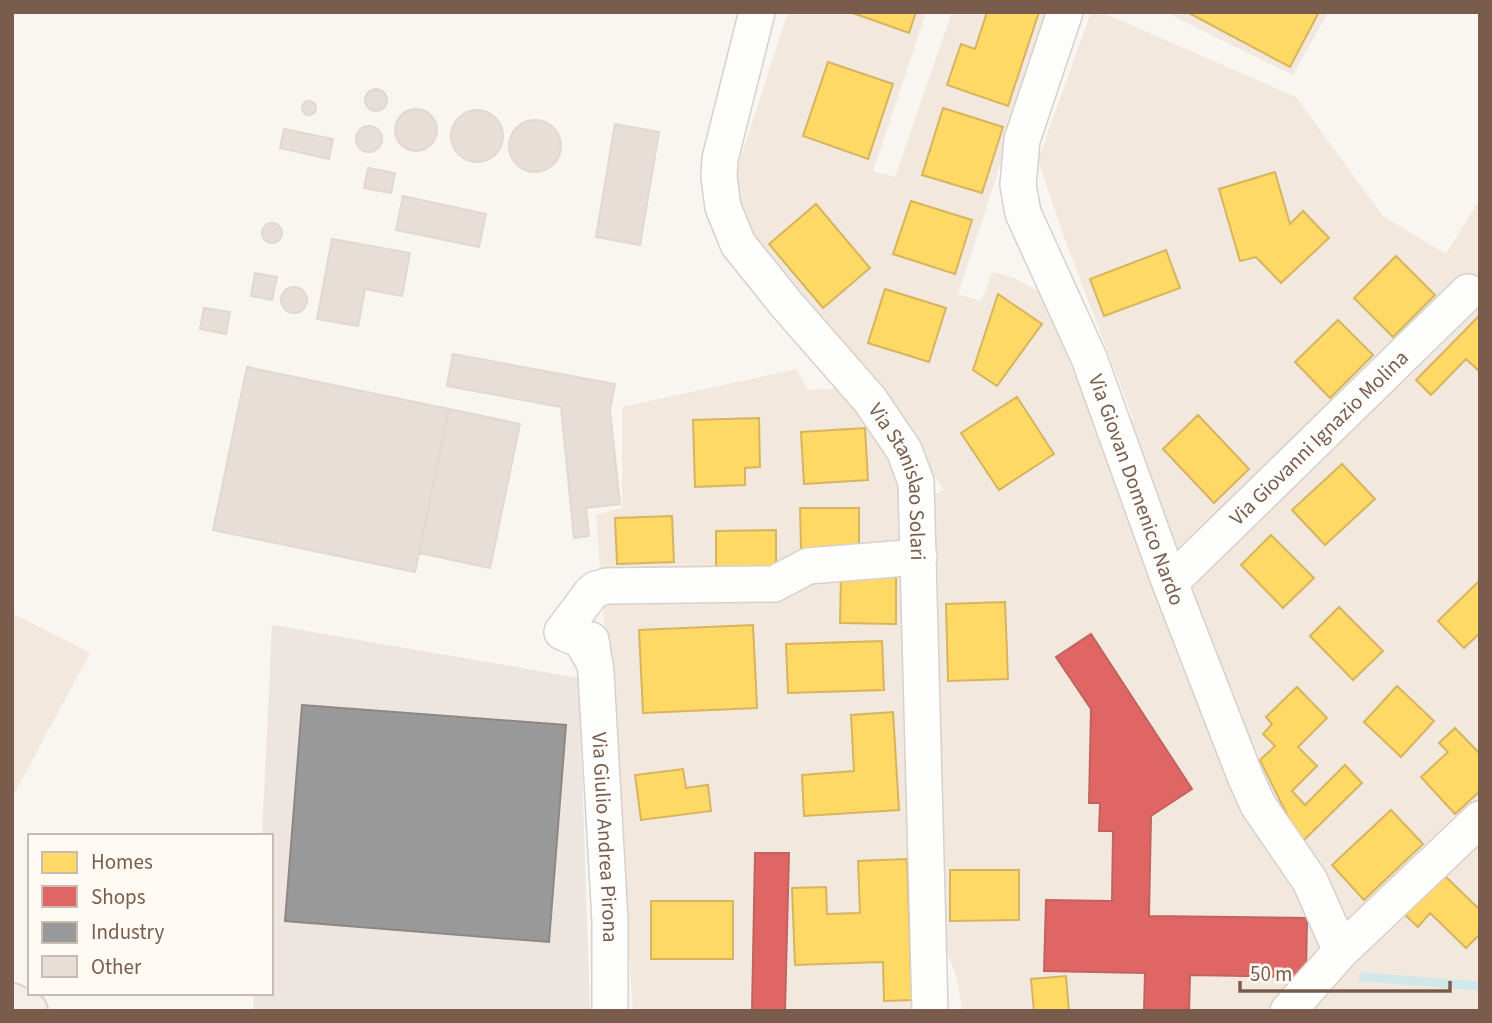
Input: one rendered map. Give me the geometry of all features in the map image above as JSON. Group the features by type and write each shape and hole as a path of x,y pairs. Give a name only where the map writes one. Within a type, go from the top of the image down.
{"main road":[{"path":"12,1003 29,1011"}],"street":[{"name":"Via Stanislao Solari","path":"757,12 720,159 723,208 738,244 870,400 904,450 916,482 930,1011"},
{"name":"Via Giovan Domenico Nardo","path":"1065,12 1022,140 1018,185 1020,200 1028,227 1060,290 1089,358 1171,583 1251,790 1258,805 1310,881 1341,951"},
{"name":"Via Giovanni Ignazio Molina","path":"1171,583 1468,292"},
{"name":"Via Giulio Andrea Pirona","path":"610,1011 610,921 595,664 581,640 562,632 596,589 607,586 774,584 808,566 919,557"},
{"path":"1287,1011 1341,951 1480,819"}],"shaded area":[{"path":"788,12 926,12 873,171 895,177 952,12 1050,12 958,294 981,301 993,272 1014,278 1040,292 1102,438 1133,418 1064,237 1038,160 1091,12 1101,12 1296,97 1383,216 1446,254 1480,199 1480,1011 962,1011 957,979 943,941 933,494 944,490 738,214 734,190 737,169"},
{"path":"1165,12 1328,12 1293,75"},
{"path":"797,369 807,390 843,388 902,469 918,1011 633,1011 596,515 622,508 622,407"},
{"path":"12,613 90,653 12,798"},
{"path":"272,625 579,678 590,1011 253,1011 254,995 273,995 273,834 262,834"}],"building: Homes":[{"path":"850,12 916,12 909,33"},
{"path":"987,12 1039,12 1008,106 947,85 961,44 975,49"},
{"path":"1187,12 1319,12 1290,67"},
{"path":"828,62 893,84 868,159 803,136"},
{"path":"943,108 1003,127 982,193 922,175"},
{"path":"1275,172 1290,224 1303,211 1329,238 1281,283 1256,257 1240,261 1219,189"},
{"path":"911,201 972,220 955,274 893,254"},
{"path":"816,204 870,268 823,308 769,244"},
{"path":"1166,250 1180,288 1104,316 1090,279"},
{"path":"1396,256 1435,295 1393,337 1354,298"},
{"path":"885,289 946,308 929,362 868,343"},
{"path":"998,294 1042,324 997,386 973,370"},
{"path":"1480,315 1480,372 1466,359 1431,395 1416,380"},
{"path":"1338,320 1373,355 1330,398 1295,362"},
{"path":"1017,397 1054,454 999,490 961,433"},
{"path":"1198,415 1249,469 1214,503 1163,449"},
{"path":"759,418 760,467 745,468 745,485 695,487 693,420"},
{"path":"865,428 868,480 804,484 801,432"},
{"path":"1342,464 1375,499 1325,545 1292,510"},
{"path":"800,508 859,508 859,549 801,549"},
{"path":"672,516 674,562 617,564 615,518"},
{"path":"776,530 776,578 716,579 716,531"},
{"path":"1271,535 1314,578 1283,608 1241,565"},
{"path":"841,576 896,577 896,624 840,623"},
{"path":"1480,580 1480,633 1464,648 1438,621"},
{"path":"1005,602 1008,679 948,681 946,604"},
{"path":"1339,607 1383,651 1353,680 1310,636"},
{"path":"753,625 757,708 643,713 639,630"},
{"path":"882,641 884,690 788,693 786,644"},
{"path":"1397,686 1434,721 1401,757 1364,722"},
{"path":"1297,687 1327,718 1298,747 1317,766 1292,791 1305,805 1345,765 1362,783 1301,843 1260,760 1275,746 1263,734 1272,724 1266,717"},
{"path":"893,712 899,810 804,816 802,775 854,771 851,715"},
{"path":"1455,728 1480,754 1480,791 1455,814 1421,777 1448,752 1439,743"},
{"path":"683,769 686,788 708,785 711,811 641,820 635,775"},
{"path":"1391,810 1423,844 1364,900 1332,865"},
{"path":"907,859 912,1000 884,1001 883,962 795,965 792,888 826,887 827,914 860,913 858,861"},
{"path":"950,870 1019,870 1019,920 950,921"},
{"path":"1444,875 1480,910 1480,934 1466,948 1430,913 1418,927 1405,915"},
{"path":"651,901 733,901 733,959 651,959"},
{"path":"1066,976 1069,1011 1034,1011 1031,979"}],"building: Shops":[{"path":"1091,634 1192,789 1151,816 1149,916 1307,918 1306,977 1190,975 1189,1011 1144,1011 1145,973 1044,971 1046,900 1112,901 1113,831 1099,831 1100,803 1089,803 1091,709 1056,657"},
{"path":"755,853 789,853 785,1011 752,1011"}],"building: Industry":[{"path":"302,705 566,725 549,942 285,921"}],"building: Other":[{"path":"372,89 380,89 387,96 387,104 380,111 372,111 365,104 365,96"},
{"path":"309,101 314,103 314,113 309,115 304,113 302,108 304,103"},
{"path":"416,109 431,115 437,130 431,145 416,151 401,145 395,130 401,115"},
{"path":"477,110 496,117 503,136 496,155 477,162 458,155 451,136 458,117"},
{"path":"535,120 545,122 553,128 559,136 559,156 553,164 545,170 535,172 525,170 517,164 511,156 509,146 511,136 517,128 525,122"},
{"path":"615,124 659,132 640,245 596,237"},
{"path":"369,126 378,130 382,139 378,148 369,152 360,148 356,139 360,130"},
{"path":"284,129 333,139 329,159 280,148"},
{"path":"368,168 395,173 391,193 364,188"},
{"path":"403,196 486,214 479,247 396,230"},
{"path":"272,223 279,226 282,233 279,240 272,243 265,240 262,233 265,226"},
{"path":"332,239 410,253 402,296 365,289 358,326 317,319"},
{"path":"255,273 277,277 272,300 251,296"},
{"path":"294,287 303,291 307,300 303,309 294,313 285,309 281,300 285,291"},
{"path":"204,308 230,312 226,334 200,329"},
{"path":"453,354 615,384 610,410 620,504 586,508 589,536 574,538 561,407 447,386"},
{"path":"247,367 449,409 415,572 213,530"},
{"path":"449,409 520,424 490,568 419,553"}],"waterway":[{"path":"1363,977 1480,986"}]}
